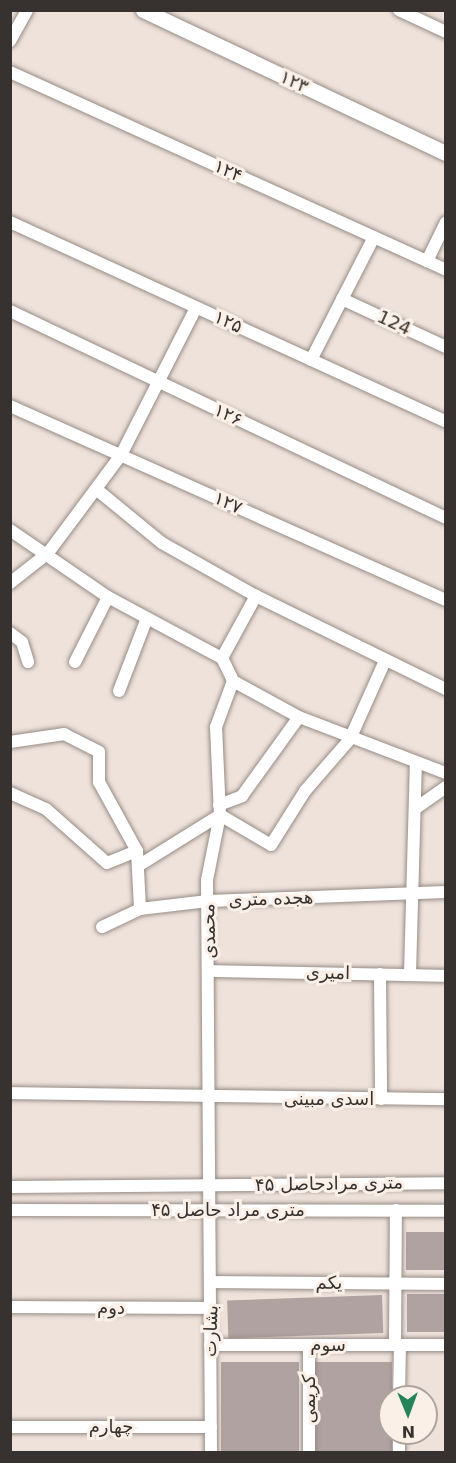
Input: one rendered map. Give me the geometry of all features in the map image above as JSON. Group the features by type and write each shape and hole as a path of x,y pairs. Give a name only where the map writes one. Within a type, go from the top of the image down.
{"main road":[{"name":"۱۲۳","path":"143,10 446,153"}],"street":[{"path":"10,41 27,10"},
{"path":"399,10 446,32"},
{"name":"۱۲۴","path":"10,72 446,270"},
{"name":"۱۲۵","path":"10,222 446,422"},
{"path":"427,261 446,222"},
{"path":"311,360 374,237"},
{"name":"124","path":"342,299 446,347"},
{"path":"10,583 48,552 121,455 196,308"},
{"name":"۱۲۶","path":"10,311 446,518"},
{"name":"۱۲۷","path":"10,406 446,600"},
{"path":"96,489 162,543 256,596 384,663 446,688"},
{"path":"10,530 48,552 108,597 222,658 233,681 299,717 350,739 446,772"},
{"path":"222,658 256,596"},
{"path":"75,662 108,597"},
{"path":"119,691 147,618"},
{"path":"10,633 22,642 28,662"},
{"path":"219,810 271,844 305,791 350,739 384,663"},
{"name":"محمدی","path":"213,1185 208,902 219,810 216,727 233,681"},
{"path":"138,866 242,796 299,717"},
{"path":"10,742 64,734 99,752 99,783 137,851 140,909"},
{"path":"410,974 410,893 416,808 416,763"},
{"path":"416,808 446,788"},
{"path":"10,793 46,808 107,863 137,851"},
{"name":"هجده متری","path":"102,927 140,909 208,902 446,892"},
{"name":"امیری","path":"210,971 446,976"},
{"path":"380,974 381,1099"},
{"name":"اسدی مبینی","path":"10,1093 212,1100 446,1099"},
{"name":"۴۵ متری مرادحاصل","path":"213,1185 446,1183"},
{"name":"۴۵ متری مراد حاصل","path":"10,1187 213,1185"},
{"name":"بشارت","path":"211,1452 210,1345 213,1282 213,1185"},
{"name":"۴۵ متری مراد حاصل","path":"10,1210 446,1211"},
{"path":"396,1210 395,1284 399,1385"},
{"name":"یکم","path":"213,1282 446,1284"},
{"name":"دوم","path":"10,1308 212,1308"},
{"name":"سوم","path":"210,1345 446,1345"},
{"name":"کریمی","path":"309,1345 309,1452"},
{"name":"چهارم","path":"10,1427 211,1427"}],"building":[{"path":"406,1232 446,1232 446,1270 406,1270"},
{"path":"407,1294 446,1294 446,1332 407,1332"},
{"path":"382,1295 383,1333 228,1338 227,1300"},
{"path":"221,1362 299,1362 299,1452 221,1452"},
{"path":"314,1362 392,1362 392,1385 378,1385 378,1445 392,1445 392,1452 314,1452"}]}
